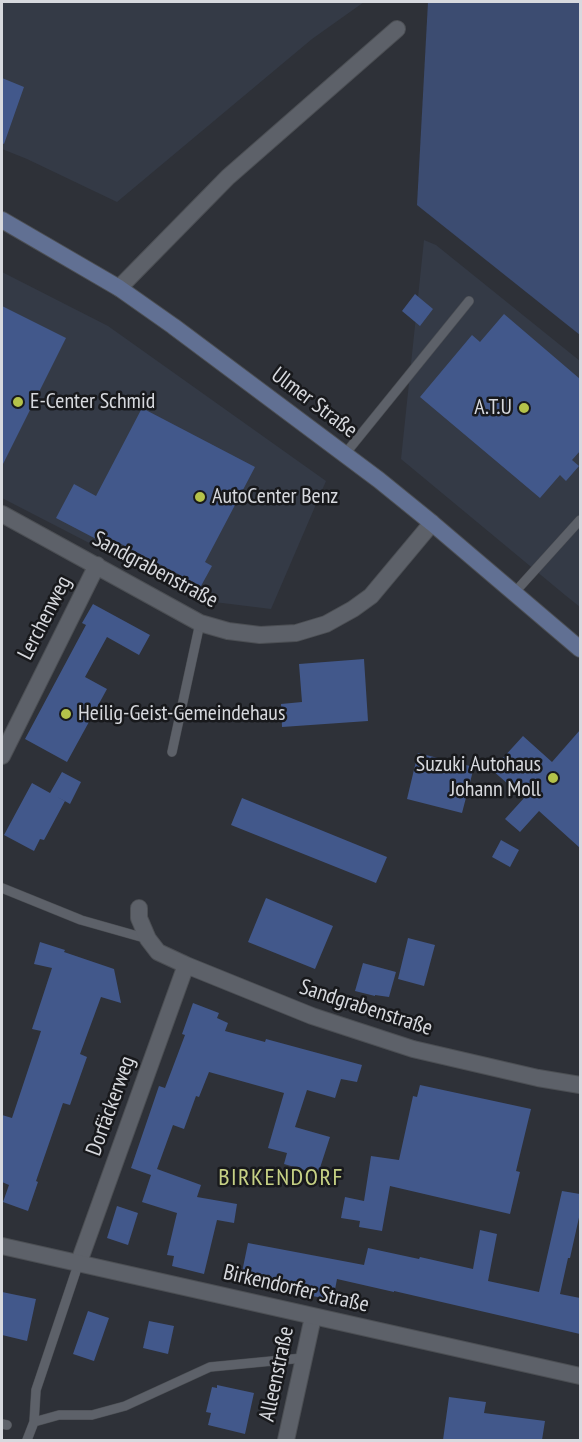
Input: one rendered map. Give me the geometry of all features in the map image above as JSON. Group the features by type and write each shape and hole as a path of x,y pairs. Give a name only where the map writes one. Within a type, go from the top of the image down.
{"main road":[{"name":"Ulmer Straße","path":"2,220 119,288 174,326 345,454 579,644"}],"street":[{"path":"119,288 228,177 397,29"},
{"name":"Sandgrabenstraße","path":"2,514 200,623 228,631 260,635 296,633 326,624 353,609 370,596 432,523"},
{"name":"Lerchenweg","path":"2,756 97,566"},
{"path":"139,908 139,918 147,939"},
{"name":"Sandgrabenstraße","path":"147,939 158,952 312,1016 413,1049 538,1078 580,1085"},
{"name":"Dorfäckerweg","path":"79,1262 186,965"},
{"name":"Birkendorfer Straße","path":"2,1246 580,1376"},
{"name":"Alleenstraße","path":"286,1440 313,1317"}],"lane":[{"path":"345,454 469,301"},
{"path":"515,592 580,520"},
{"path":"172,752 200,623"},
{"path":"2,888 81,920 147,939"},
{"path":"27,1440 34,1422 36,1390 79,1262"},
{"path":"34,1422 59,1415 92,1415 125,1406 210,1367 303,1358"}],"shaded area":[{"path":"2,2 364,2 312,39 117,202 2,149"},
{"path":"428,2 580,2 580,335 417,205"},
{"path":"424,240 436,245 580,361 580,607 401,459"},
{"path":"2,272 108,326 326,481 271,609 214,602 97,547 2,498"}],"building":[{"path":"2,78 24,87 4,144 2,143"},
{"path":"415,294 433,309 420,326 402,311"},
{"name":"E-Center Schmid","path":"2,306 66,338 2,466"},
{"path":"504,314 580,379 580,451 572,460 579,466 566,481 560,475 540,498 420,397 472,335 480,342"},
{"path":"142,408 255,467 205,562 212,566 201,586 104,535 100,541 56,518 74,484 96,496"},
{"name":"Heilig-Geist-Gemeindehaus","path":"93,604 150,635 139,655 107,637 85,677 107,689 67,762 25,739 86,625 82,623"},
{"path":"364,659 368,721 282,727 281,704 302,702 299,664"},
{"path":"580,730 580,848 539,811 520,832 505,819 524,798 492,770 523,736 552,762"},
{"path":"418,753 474,767 462,813 407,799"},
{"path":"62,772 81,782 70,804 65,801 44,840 40,839 34,851 4,835 32,783 50,793"},
{"path":"242,798 387,857 376,883 231,825"},
{"path":"501,840 519,850 510,867 492,857"},
{"path":"266,898 333,926 315,969 248,942"},
{"path":"408,938 435,945 424,986 398,979"},
{"path":"40,942 114,969 121,1003 101,997 80,1054 87,1057 70,1105 63,1103 28,1211 3,1202 9,1185 2,1182 2,1115 12,1118 41,1031 32,1029 52,968 34,964"},
{"path":"363,963 396,972 389,997 355,991"},
{"path":"193,1003 219,1013 217,1018 228,1023 225,1031 265,1042 266,1039 362,1065 357,1082 341,1079 335,1098 307,1090 295,1127 330,1137 318,1174 284,1164 287,1153 268,1148 284,1093 209,1072 199,1097 196,1096 184,1129 173,1125 157,1169 201,1185 197,1197 237,1204 234,1223 217,1220 204,1274 172,1266 174,1256 167,1255 177,1213 142,1202 151,1175 131,1168 159,1086 165,1088 185,1035 182,1034"},
{"path":"420,1085 531,1109 516,1171 520,1172 510,1214 390,1186 382,1231 359,1227 360,1221 341,1218 345,1197 364,1201 371,1156 399,1160 413,1096 417,1097"},
{"path":"562,1191 580,1194 580,1213 560,1294 580,1298 580,1334 337,1279 333,1300 240,1282 248,1243 364,1265 368,1248 473,1269 480,1230 497,1234 488,1281 539,1292"},
{"path":"117,1206 138,1213 128,1245 107,1238"},
{"path":"2,1292 36,1299 27,1341 2,1335"},
{"path":"88,1311 109,1318 94,1361 73,1354"},
{"path":"149,1321 174,1326 168,1354 143,1348"},
{"path":"217,1385 254,1393 245,1434 208,1425 211,1413 206,1412 212,1387 217,1388"},
{"path":"449,1397 486,1402 484,1413 545,1421 542,1440 443,1440"}],"place":[{"name":"E-Center Schmid","path":"18,402"},
{"name":"A.T.U","path":"524,408"},
{"name":"AutoCenter Benz","path":"200,497"},
{"name":"Heilig-Geist-Gemeindehaus","path":"66,714"},
{"name":"Suzuki Autohaus Johann Moll","path":"553,778"}],"district":[{"name":"BIRKENDORF","path":"281,1178"}]}
